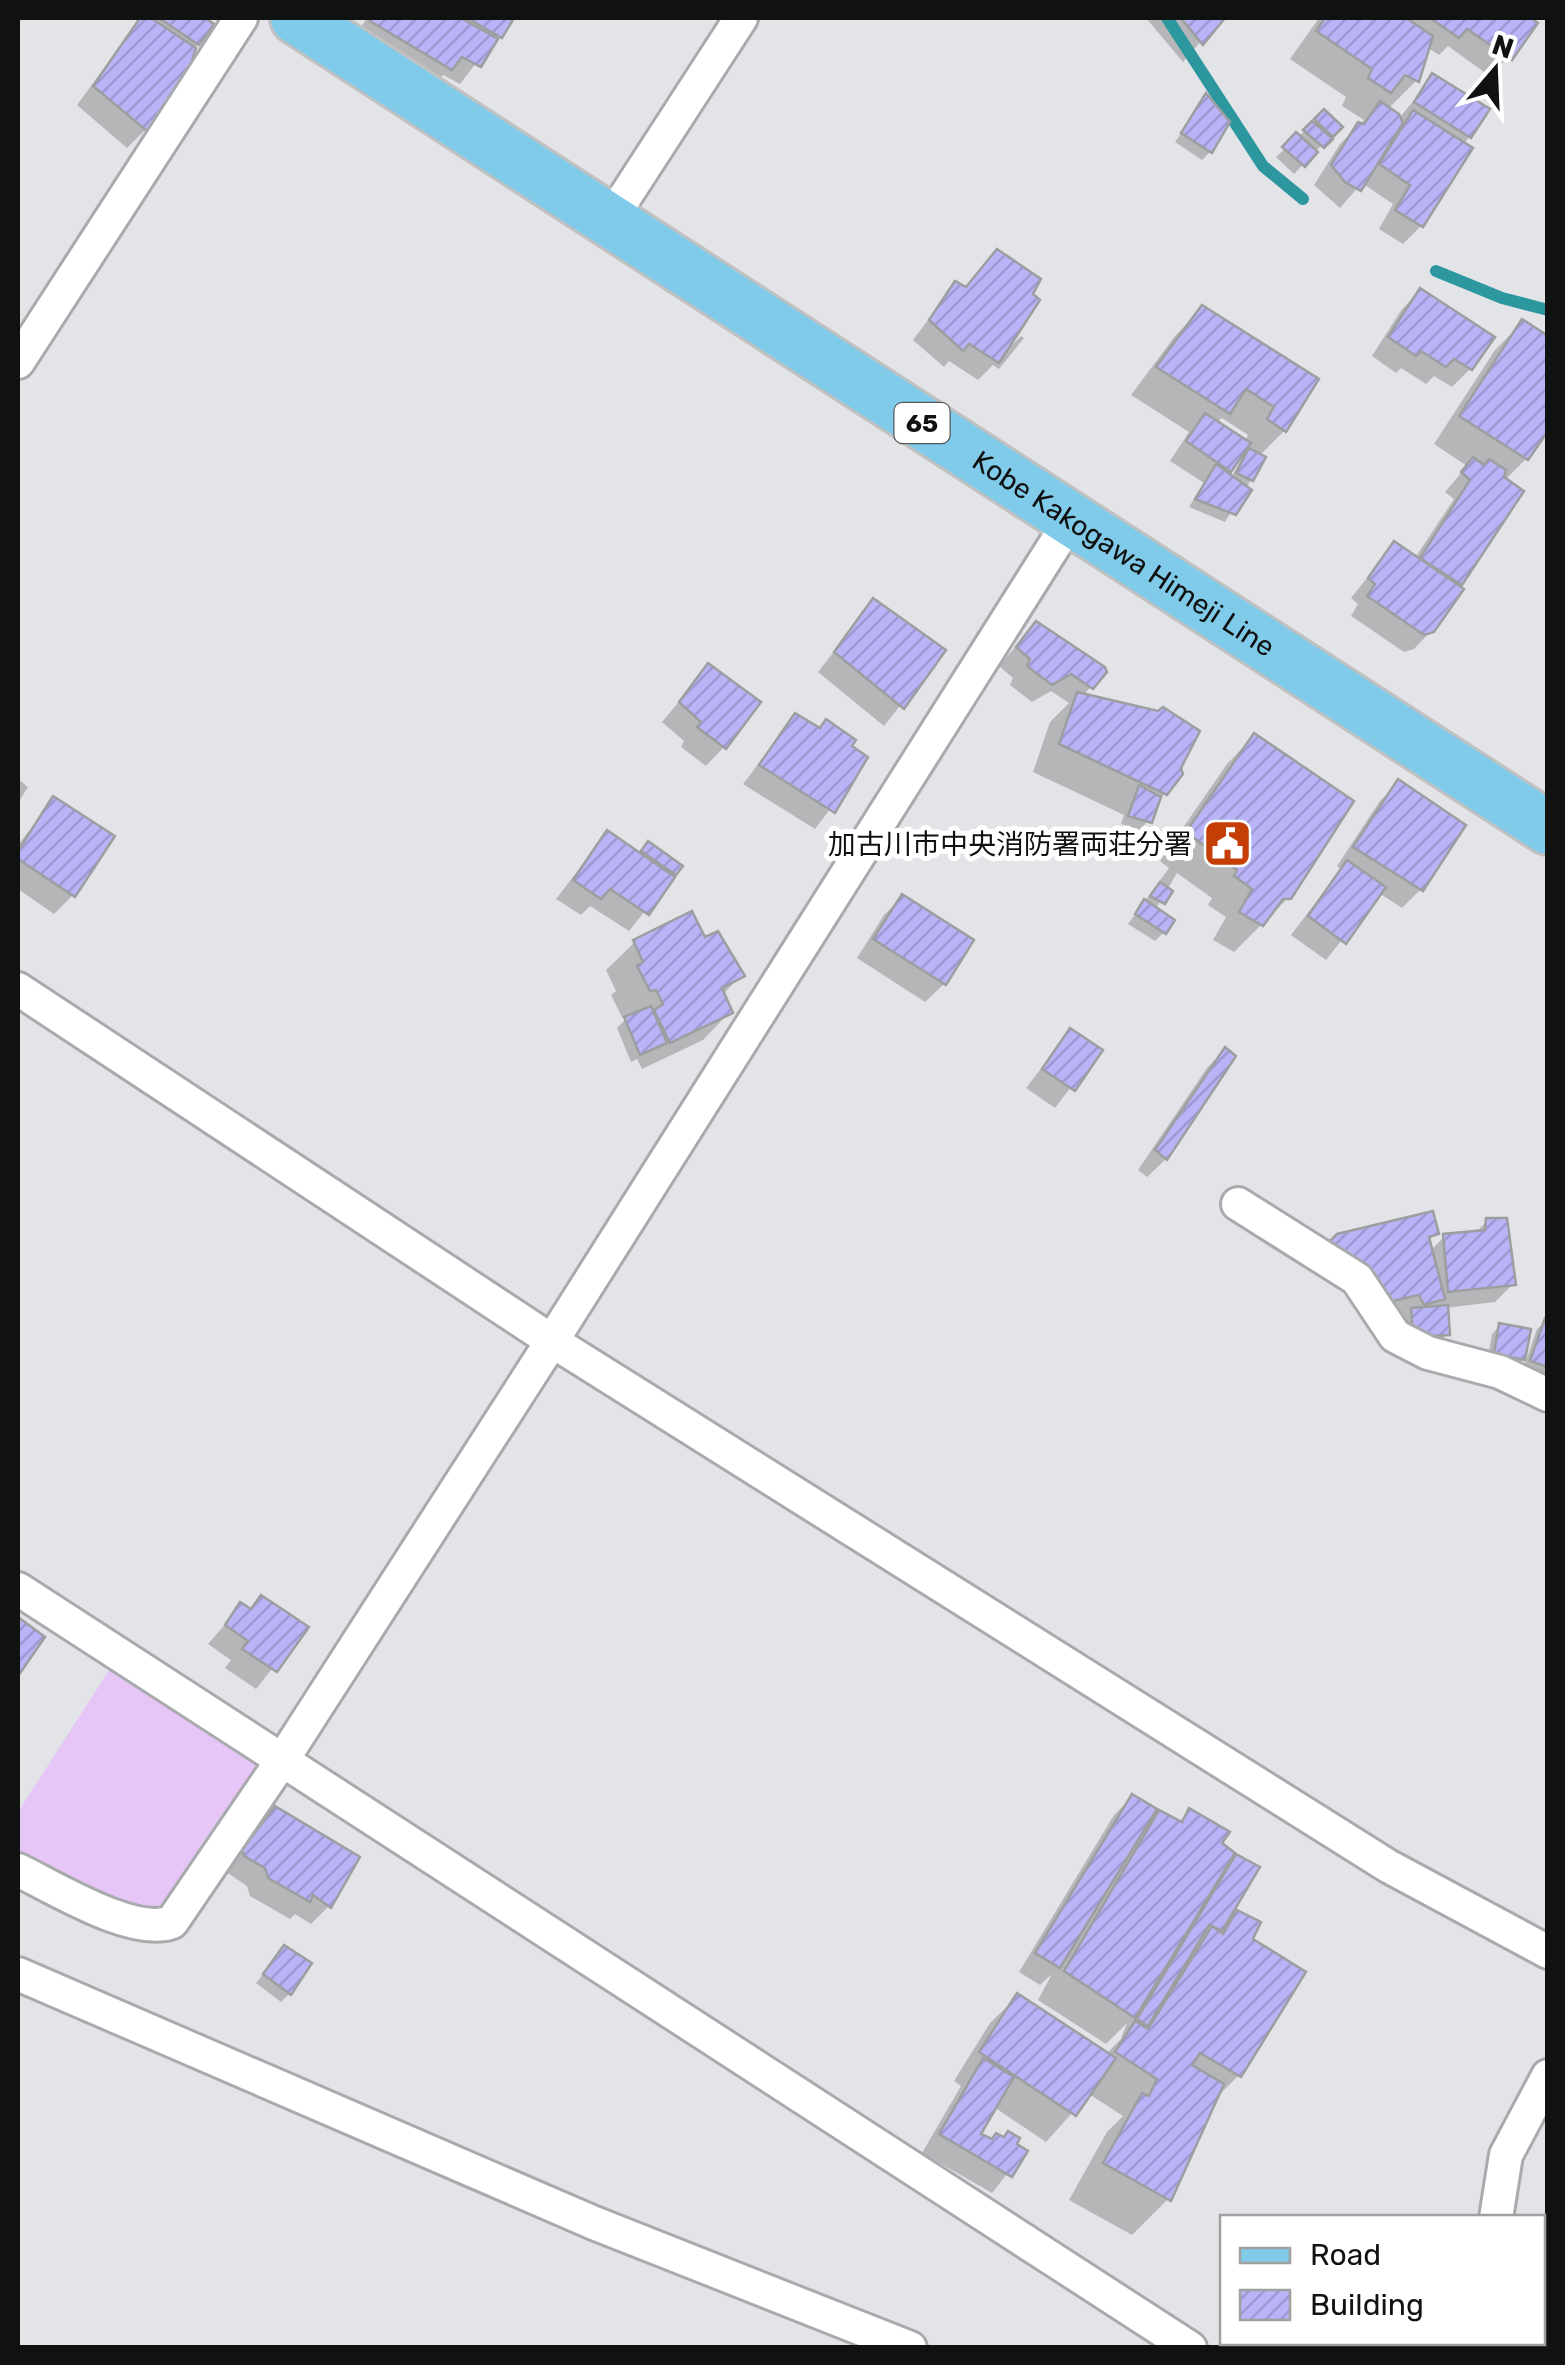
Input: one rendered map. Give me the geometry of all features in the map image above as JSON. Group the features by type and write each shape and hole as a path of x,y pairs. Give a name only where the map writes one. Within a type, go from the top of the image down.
{"main road":[{"name":"Kobe Kakogawa Himeji Line","path":"297,18 1548,828"}],"street":[{"path":"18,362 241,18"},
{"path":"610,220 740,18"},
{"path":"18,1870 134,1924 157,1928 172,1922 283,1759 552,1341 1071,519"},
{"path":"18,989 552,1341 1388,1866 1548,1952"},
{"path":"1238,1204 1356,1280 1395,1336 1428,1353 1500,1372 1548,1395"},
{"path":"18,1589 1190,2348"},
{"path":"18,1974 576,2215 910,2348"},
{"path":"1496,2215 1506,2155 1548,2076"}],"shaded area":[{"path":"113,1664 259,1762 260,1770 163,1912 147,1915 18,1860 18,1812"}],"building":[{"path":"140,18 151,18 196,48 191,64 147,131 93,86"},
{"path":"159,18 205,18 214,24 199,45"},
{"path":"461,18 498,39 481,67 462,57 452,70 370,21"},
{"path":"467,18 514,18 502,38"},
{"path":"1181,18 1225,18 1203,45"},
{"path":"1325,18 1406,18 1433,36 1419,82 1405,75 1391,93 1368,78 1372,69 1316,31"},
{"path":"1430,18 1531,18 1538,23 1512,60 1467,29 1459,38"},
{"path":"1432,73 1490,109 1471,138 1414,102"},
{"path":"1206,93 1230,122 1212,153 1181,133"},
{"path":"1380,101 1399,114 1403,123 1361,191 1345,182 1331,165 1358,122 1364,124"},
{"path":"1324,109 1343,127 1333,137 1314,119"},
{"path":"1413,110 1473,148 1423,227 1395,210 1410,185 1379,164"},
{"path":"1312,121 1333,139 1324,148 1303,130"},
{"path":"1296,132 1318,152 1305,167 1282,147"},
{"path":"997,249 1041,279 1033,294 1040,300 999,363 969,344 963,351 929,320 955,281 966,287"},
{"path":"1420,288 1495,337 1472,370 1454,359 1446,367 1421,351 1416,356 1388,337"},
{"path":"1202,305 1319,379 1286,432 1267,419 1274,407 1246,389 1230,414 1156,367"},
{"path":"1522,319 1548,336 1548,431 1528,460 1459,416"},
{"path":"1205,413 1251,443 1231,472 1186,441"},
{"path":"1249,448 1266,457 1253,481 1236,473"},
{"path":"1473,457 1484,465 1489,459 1506,470 1504,477 1524,491 1462,585 1420,558 1470,480 1461,472"},
{"path":"1216,464 1252,490 1236,515 1195,499"},
{"path":"1394,541 1464,589 1434,632 1424,635 1367,596 1375,584 1368,578"},
{"path":"873,598 946,650 904,709 834,652"},
{"path":"1036,621 1105,667 1107,672 1093,689 1071,674 1052,685 1027,666 1030,659 1016,647"},
{"path":"708,663 761,702 726,749 697,727 701,722 679,702"},
{"path":"1077,692 1158,711 1163,707 1200,731 1181,768 1183,774 1167,795 1059,744"},
{"path":"795,713 820,728 826,719 856,740 852,746 868,757 835,813 759,765"},
{"path":"1254,733 1354,801 1291,899 1283,899 1263,926 1239,912 1252,889 1234,876 1237,870 1186,832"},
{"path":"1398,779 1466,825 1423,891 1353,847"},
{"path":"1139,785 1161,797 1152,823 1128,816"},
{"path":"53,796 115,836 75,897 18,859 18,851"},
{"path":"607,830 675,877 649,915 610,889 601,899 573,880"},
{"path":"648,841 683,866 676,875 641,851"},
{"path":"1347,860 1386,887 1346,944 1308,916"},
{"path":"1160,882 1173,891 1165,904 1150,896"},
{"path":"902,894 974,940 946,985 873,939"},
{"path":"1144,899 1175,920 1166,934 1135,914"},
{"path":"692,911 705,937 718,931 745,976 722,988 733,1013 670,1043 654,1010 663,1004 656,990 650,991 637,966 643,962 633,940"},
{"path":"651,1006 667,1043 640,1055 624,1017"},
{"path":"1070,1028 1103,1050 1075,1091 1042,1069"},
{"path":"1225,1047 1236,1056 1167,1160 1155,1150"},
{"path":"1433,1211 1439,1234 1429,1237 1445,1299 1424,1305 1419,1295 1383,1303 1328,1243 1337,1234"},
{"path":"1486,1218 1507,1218 1516,1285 1448,1292 1443,1234 1485,1230"},
{"path":"1448,1305 1450,1335 1413,1337 1411,1308"},
{"path":"1545,1318 1548,1319 1548,1367 1530,1361"},
{"path":"1499,1323 1531,1329 1525,1360 1494,1354"},
{"path":"261,1595 309,1627 277,1672 242,1649 248,1641 225,1625 240,1602 251,1609"},
{"path":"18,1617 45,1637 18,1676"},
{"path":"1132,1794 1157,1809 1060,1968 1035,1953"},
{"path":"275,1806 360,1857 331,1908 313,1895 310,1902 268,1878 265,1868 244,1856 242,1850"},
{"path":"1189,1808 1230,1832 1222,1843 1235,1853 1135,2018 1064,1971 1159,1810 1182,1822"},
{"path":"1236,1854 1260,1867 1222,1931 1209,1925 1148,2026 1137,2019"},
{"path":"1237,1910 1261,1922 1253,1939 1306,1972 1241,2077 1200,2053 1192,2065 1224,2084 1171,2201 1103,2163 1142,2093 1149,2096 1157,2079 1115,2052 1135,2021 1148,2029 1212,1926 1223,1934"},
{"path":"284,1945 312,1963 291,1995 263,1974"},
{"path":"1017,1993 1116,2058 1076,2116 979,2052"},
{"path":"983,2058 1014,2077 981,2134 992,2139 996,2133 1004,2137 1008,2131 1020,2138 1017,2144 1028,2151 1012,2177 939,2134"},
{"path":"1545,2286 1548,2348 1524,2345 1545,2345"}],"waterway":[{"path":"1167,18 1263,166 1303,199"},
{"path":"1436,271 1502,298 1548,310"}],"place":[{"name":"加古川市中央消防署両荘分署","path":"1227,844"}]}
